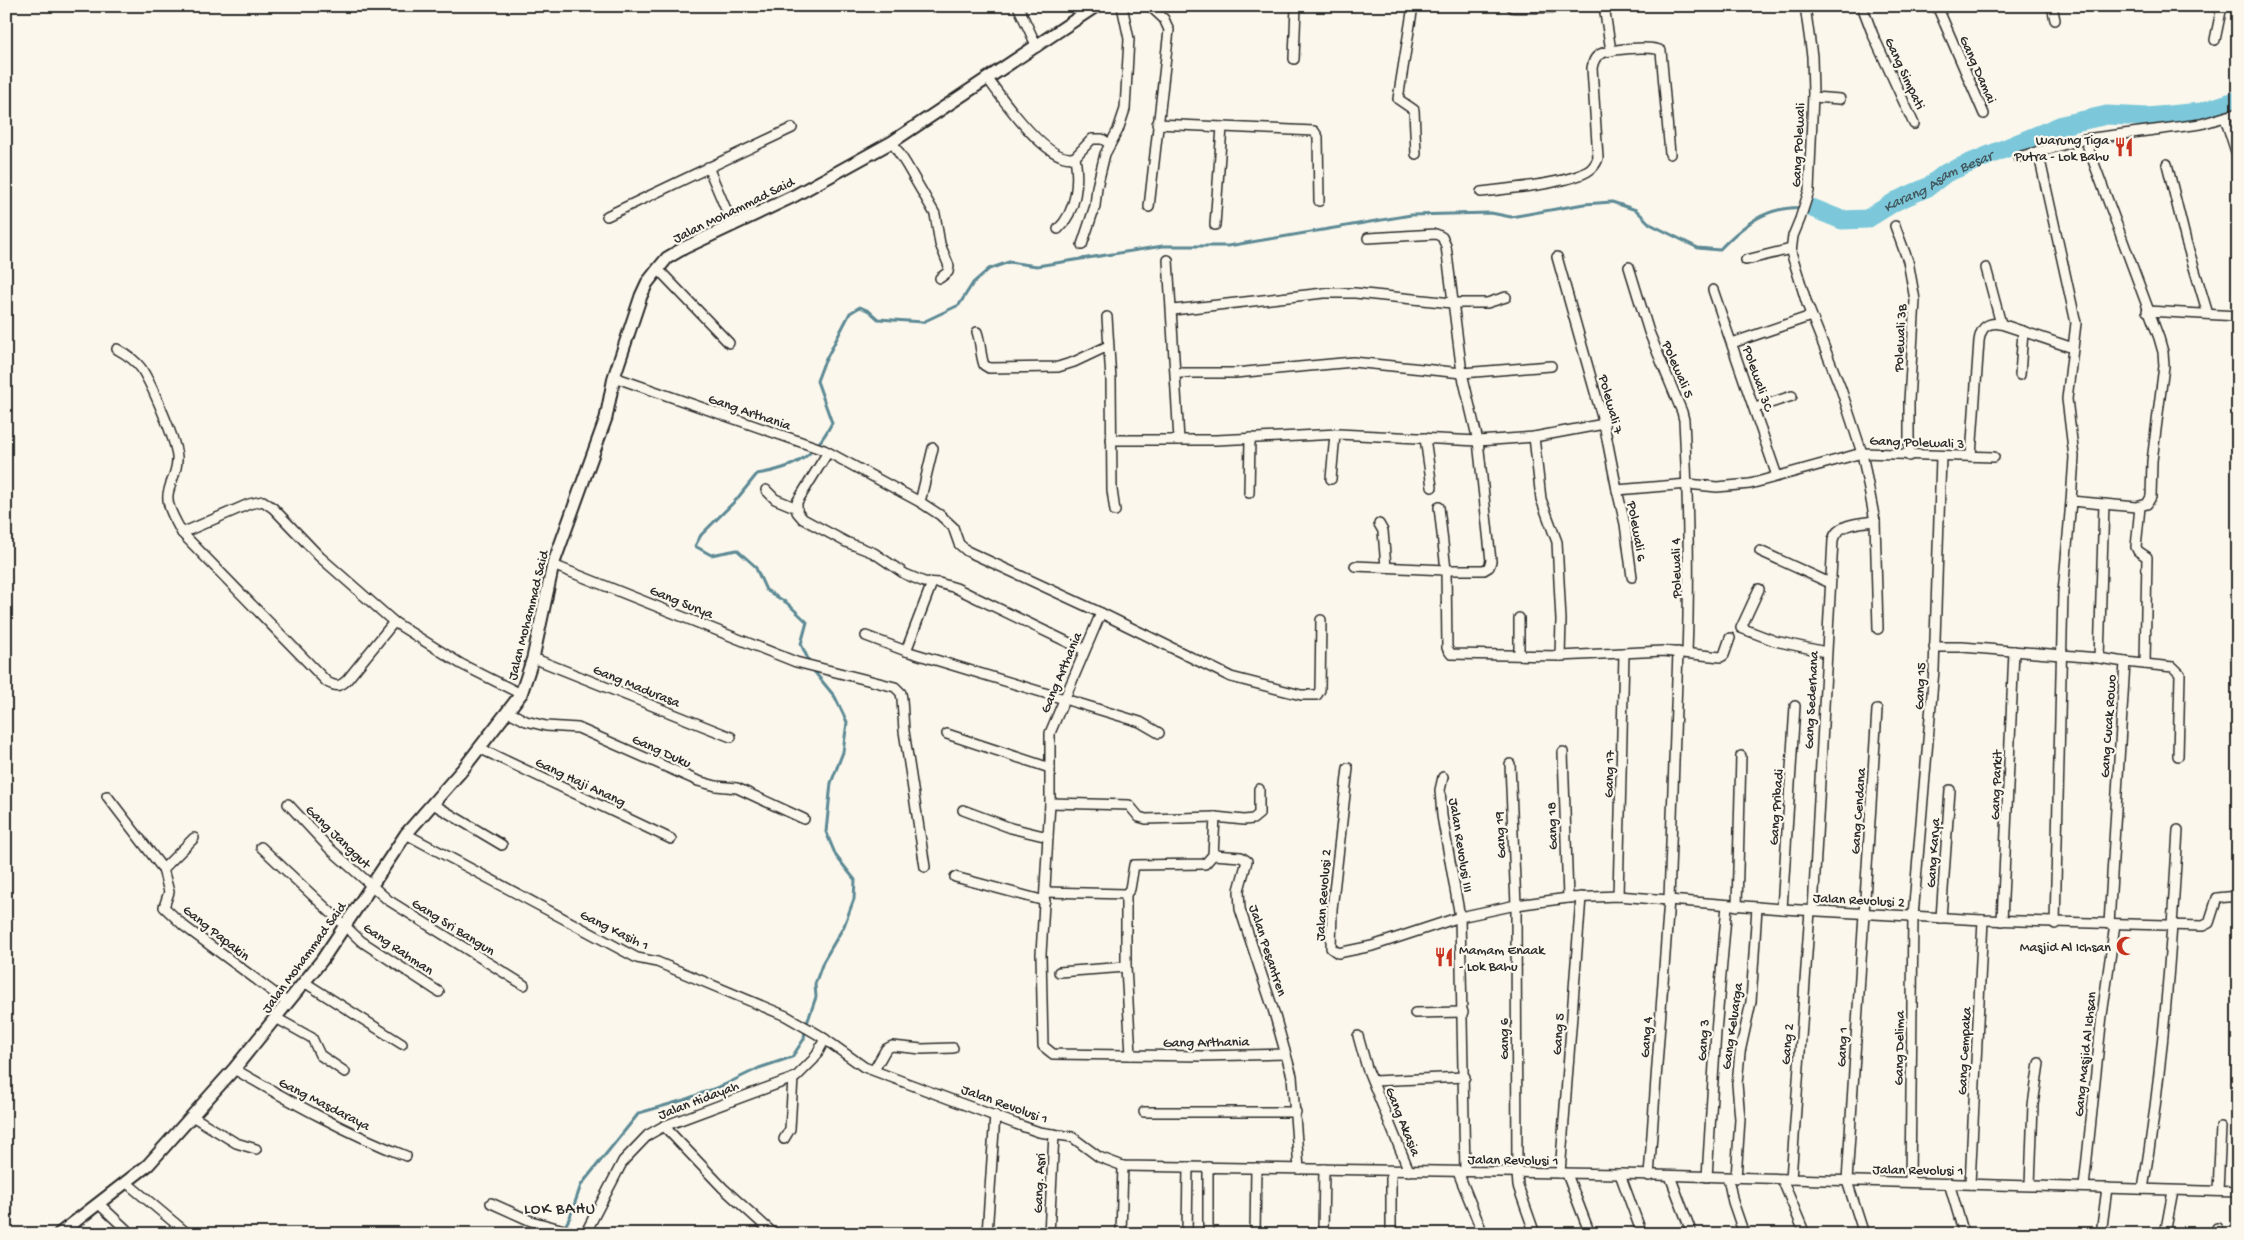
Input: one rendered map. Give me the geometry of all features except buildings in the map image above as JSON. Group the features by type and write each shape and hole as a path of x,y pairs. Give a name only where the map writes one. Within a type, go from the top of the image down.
{"street":[{"path":"1018,6 1037,46"},
{"name":"Jalan Mohammad Said","path":"59,1234 127,1183 163,1150 234,1069 304,982 372,887 406,834 509,712 521,694 533,658 553,565 606,418 614,377 641,296 647,283 658,268 667,258 684,248 794,196 892,142 1096,6"},
{"path":"1082,245 1091,223 1100,170 1125,109 1129,39 1122,6"},
{"path":"1149,207 1169,30 1158,9 1153,11 1150,6"},
{"path":"1294,59 1296,6"},
{"path":"1413,6 1398,99 1414,110 1416,154"},
{"path":"1513,6 1556,6"},
{"path":"1604,6 1611,52"},
{"name":"Gang Polewali","path":"1805,6 1812,56 1813,97 1809,191 1793,236 1791,249 1795,271 1841,390 1862,453 1875,520 1878,629"},
{"name":"Gang Simpati","path":"1862,6 1873,36 1914,124"},
{"name":"Gang Damai","path":"1937,6 1984,114"},
{"path":"2052,6 2056,20"},
{"path":"2215,40 2222,6"},
{"path":"1481,192 1554,181 1577,176 1591,169 1598,158 1593,62 1599,55 1611,52 1648,48 1658,48 1661,51 1670,154"},
{"path":"988,79 1015,116 1040,142 1064,157 1074,157 1092,139 1102,139 1110,144"},
{"path":"1813,97 1840,99"},
{"path":"2018,157 2085,139 2202,124 2238,113"},
{"path":"2225,118 2238,158"},
{"path":"1157,124 1310,130 1317,133 1319,201"},
{"path":"1215,225 1222,127"},
{"path":"607,216 792,128"},
{"path":"2071,501 2140,507 2147,504 2150,497 2152,461 2164,359 2159,338 2147,312 2085,139"},
{"path":"892,142 935,214 940,244 949,266 948,272 940,278"},
{"path":"2038,151 2076,323 2067,399 2074,456 2063,593 2055,924"},
{"path":"1058,229 1068,214 1078,181 1074,157"},
{"path":"2167,164 2186,241 2208,314"},
{"path":"708,167 733,226"},
{"name":"Polewali 3B","path":"1895,226 1908,260 1915,300 1909,401 1909,456"},
{"path":"1355,566 1484,570 1490,565 1478,441 1462,373 1446,246 1442,237 1436,234 1368,238"},
{"path":"1746,260 1791,249"},
{"name":"Polewali 7","path":"1557,258 1604,424 1617,490"},
{"path":"1168,260 1179,440"},
{"name":"Polewali 5","path":"1629,267 1649,332 1682,412 1688,484"},
{"path":"658,268 729,343"},
{"path":"1986,268 2001,324"},
{"name":"Polewali 3C","path":"1713,290 1777,476"},
{"path":"1172,310 1324,294 1355,294 1452,303 1487,303 1506,297"},
{"path":"2147,312 2238,316"},
{"path":"1732,343 1812,316"},
{"path":"1106,317 1112,490 1115,511"},
{"path":"1972,456 1980,333 1989,324 2001,324 2073,348"},
{"path":"2020,375 2023,331"},
{"path":"977,332 982,347 982,360 984,365 989,368 1058,367 1074,362 1108,346"},
{"path":"117,349 134,361 144,374 174,445 177,464 176,474 168,493 168,498 171,512 182,533 326,682 334,686 341,686 394,622"},
{"path":"1176,373 1235,373 1353,362 1462,373 1551,366"},
{"name":"Gang Arthania","path":"614,377 826,451 920,502 954,527 960,544 967,552 1101,613 1063,698 1050,733 1050,803 1041,954 1043,1046 1053,1054 1202,1056 1286,1054"},
{"path":"1754,408 1792,396"},
{"path":"1111,440 1179,440 1335,434 1478,441 1534,437 1604,424"},
{"path":"1331,479 1335,434"},
{"path":"1534,437 1542,499 1557,542 1561,620 1560,656"},
{"path":"1249,493 1250,438"},
{"path":"1425,438 1432,487"},
{"path":"920,502 933,448"},
{"path":"826,451 797,502 798,515 846,542 874,553 905,574 932,583 956,588 1084,650"},
{"name":"Gang Polewali 3","path":"1688,484 1734,486 1750,484 1862,453 1909,456 1994,456"},
{"name":"Gang 15","path":"1913,916 1933,695 1941,456"},
{"path":"1617,490 1688,484"},
{"name":"Polewali 4","path":"1669,899 1668,860 1682,652 1689,609 1688,484"},
{"path":"766,490 775,499 796,508"},
{"name":"Polewali 6","path":"1617,490 1625,524 1632,577"},
{"path":"182,533 249,504 263,501 273,508 320,557 394,622 461,664 521,694"},
{"path":"2099,658 2104,504"},
{"path":"1439,507 1446,570 1447,648 1451,654 1560,656 1682,652 1721,657 1724,655 1730,638"},
{"path":"2140,507 2136,547 2138,551 2147,557 2145,664"},
{"name":"Gang Sederhana","path":"1812,910 1833,540 1836,533 1844,527 1875,520"},
{"path":"1378,524 1384,531 1386,567"},
{"path":"1760,551 1830,583"},
{"name":"Gang Surya","path":"553,565 801,664 895,687 901,693 904,731 925,867"},
{"path":"906,651 932,583"},
{"path":"1759,589 1741,628 1775,641 1826,652"},
{"path":"1101,613 1231,677 1301,695 1317,695 1320,690 1321,620"},
{"path":"1519,618 1519,655"},
{"path":"866,636 906,651 1140,722 1159,733"},
{"name":"Gang Cucak Rowo","path":"1934,647 2014,651 2125,662 2112,924"},
{"name":"Gang Parkit","path":"2002,921 2014,651"},
{"name":"Gang 17","path":"1618,896 1624,653"},
{"name":"Gang Madurasa","path":"533,658 731,737"},
{"path":"2125,662 2173,667 2180,674 2178,756"},
{"name":"Gang Pribadi","path":"1782,909 1794,706"},
{"name":"Gang Cendana","path":"1864,913 1877,710"},
{"name":"Gang Duku","path":"509,712 535,724 555,728 570,726 578,728 698,781 716,786 737,788 804,819"},
{"path":"947,734 1050,768"},
{"name":"Gang Haji Anang","path":"479,748 671,838"},
{"name":"Gang 18","path":"1562,752 1568,898"},
{"path":"1737,906 1741,756"},
{"name":"Gang 19","path":"1510,764 1516,905"},
{"name":"Jalan Revolusi 2","path":"1348,768 1330,935 1331,948 1334,952 1338,953 1372,946 1460,918 1516,905 1581,897 1618,896 1782,909 2055,924 2172,926 2206,925 2209,923 2217,898 2238,896"},
{"name":"Jalan Revolusi III","path":"1443,777 1440,790 1442,816 1460,918"},
{"path":"1050,803 1129,805 1143,818 1215,817 1244,820 1256,817 1259,814 1259,789"},
{"name":"Gang Karya","path":"1941,918 1950,790"},
{"name":"Gang Papakin","path":"108,796 163,869 169,892 164,907 227,959 288,1003"},
{"name":"Gang Janggut","path":"288,804 329,848 372,887"},
{"path":"433,804 502,846"},
{"path":"962,810 1012,828 1048,837"},
{"path":"1132,1055 1126,967 1126,894 1130,889 1134,865 1205,864 1213,856 1215,817"},
{"path":"2143,1189 2153,1126 2165,1015 2178,830"},
{"name":"Gang Kasih 1","path":"406,834 637,958 666,966 786,1016 822,1037"},
{"path":"163,869 194,838"},
{"name":"Gang Rahman","path":"261,847 360,941 439,992"},
{"name":"Jalan Pesantren","path":"1213,856 1240,857 1247,861 1239,890 1240,909 1286,1054"},
{"path":"955,877 1045,896 1126,894"},
{"name":"Gang Sri Bangun","path":"372,887 416,920 524,985"},
{"name":"Gang 5","path":"1564,1174 1581,897"},
{"name":"Gang 4","path":"1649,1176 1669,899"},
{"name":"Gang 6","path":"1516,905 1517,1173 1518,1186 1535,1234"},
{"name":"Gang 3","path":"1707,1177 1715,1041 1727,905"},
{"name":"Gang Keluarga","path":"1744,1234 1733,1202 1732,1178 1740,1119 1737,1084 1740,1052 1751,1002 1757,907"},
{"name":"Gang 2","path":"1787,1179 1812,910"},
{"name":"Gang 1","path":"1847,1181 1864,913"},
{"name":"Gang Delima","path":"1910,1181 1913,916"},
{"path":"1460,918 1464,1077 1464,1128 1461,1172 1483,1234"},
{"name":"Gang Cempaka","path":"1970,1184 1984,920"},
{"name":"Gang Masjid Al Ichsan","path":"2084,1187 2112,924"},
{"path":"1059,972 1126,967"},
{"path":"304,982 402,1044"},
{"path":"1415,1014 1463,1012"},
{"path":"276,1018 312,1038 320,1054 345,1072"},
{"name":"Gang Akasia","path":"1358,1036 1367,1068 1409,1171"},
{"name":"Jalan Revolusi 1","path":"822,1037 853,1061 1040,1132 1072,1137 1099,1157 1123,1166 1620,1174 2238,1192"},
{"name":"Jalan Hidayah","path":"583,1233 623,1161 648,1135 664,1126 801,1074 814,1059 822,1037"},
{"path":"874,1070 886,1049 892,1046 922,1049 954,1048"},
{"path":"1286,1054 1292,1076 1299,1168"},
{"path":"2030,1186 2033,1105 2039,1063"},
{"name":"Gang Masdaraya","path":"234,1069 288,1101 406,1156"},
{"name":"Gang Akasia","path":"1373,1081 1464,1077"},
{"path":"784,1140 790,1129 793,1078"},
{"path":"1144,1112 1296,1112"},
{"path":"987,1234 994,1115"},
{"path":"192,1116 236,1143 256,1149"},
{"path":"664,1126 723,1188 774,1234"},
{"path":"2218,1191 2221,1127"},
{"name":"Gang. Asri","path":"1049,1234 1054,1134"},
{"path":"1121,1234 1123,1166"},
{"path":"1187,1234 1188,1167"},
{"path":"1208,1168 1208,1234"},
{"path":"1255,1234 1256,1168"},
{"path":"1323,1234 1324,1169"},
{"path":"1391,1171 1391,1234"},
{"path":"1564,1174 1590,1234"},
{"path":"1620,1174 1642,1234"},
{"path":"1670,1176 1692,1234"},
{"path":"1787,1179 1805,1234"},
{"path":"1847,1181 1864,1234"},
{"path":"127,1183 188,1234"},
{"path":"1949,1183 1964,1234"},
{"path":"2100,1234 2107,1188"},
{"path":"2165,1234 2173,1191"},
{"path":"99,1204 131,1234"},
{"path":"492,1204 531,1221 583,1233"}],"waterway":[{"name":"Karang Asam Besar","path":"1812,208 1842,220 1867,219 1896,201 1928,187 1946,173 2062,125 2107,115 2147,117 2201,112 2238,100"},
{"path":"561,1234 570,1217 581,1185 639,1113 684,1100 724,1085 759,1068 792,1057 804,1039 805,1029 816,997 815,984 823,962 844,926 854,899 855,880 836,856 826,832 831,783 843,752 847,722 835,697 813,670 801,644 807,622 787,603 766,590 755,566 737,550 711,555 695,546 701,535 736,500 757,474 770,472 802,459 818,445 825,435 832,423 817,381 823,365 850,313 860,307 869,311 878,319 923,322 959,305 973,283 989,269 1009,262 1037,266 1163,246 1228,246 1411,215 1491,213 1511,217 1584,204 1612,202 1636,210 1650,224 1698,248 1719,250 1739,231 1760,217 1784,209 1797,207 1812,208"}],"place":[{"name":"Warung Tiga Putra - Lok Bahu","path":"2124,147"},
{"name":"Masjid Al Ichsan","path":"2126,946"},
{"name":"Mamam Enaak - Lok Bahu","path":"1444,957"}],"district":[{"name":"LOK BAHU","path":"560,1207"}]}
